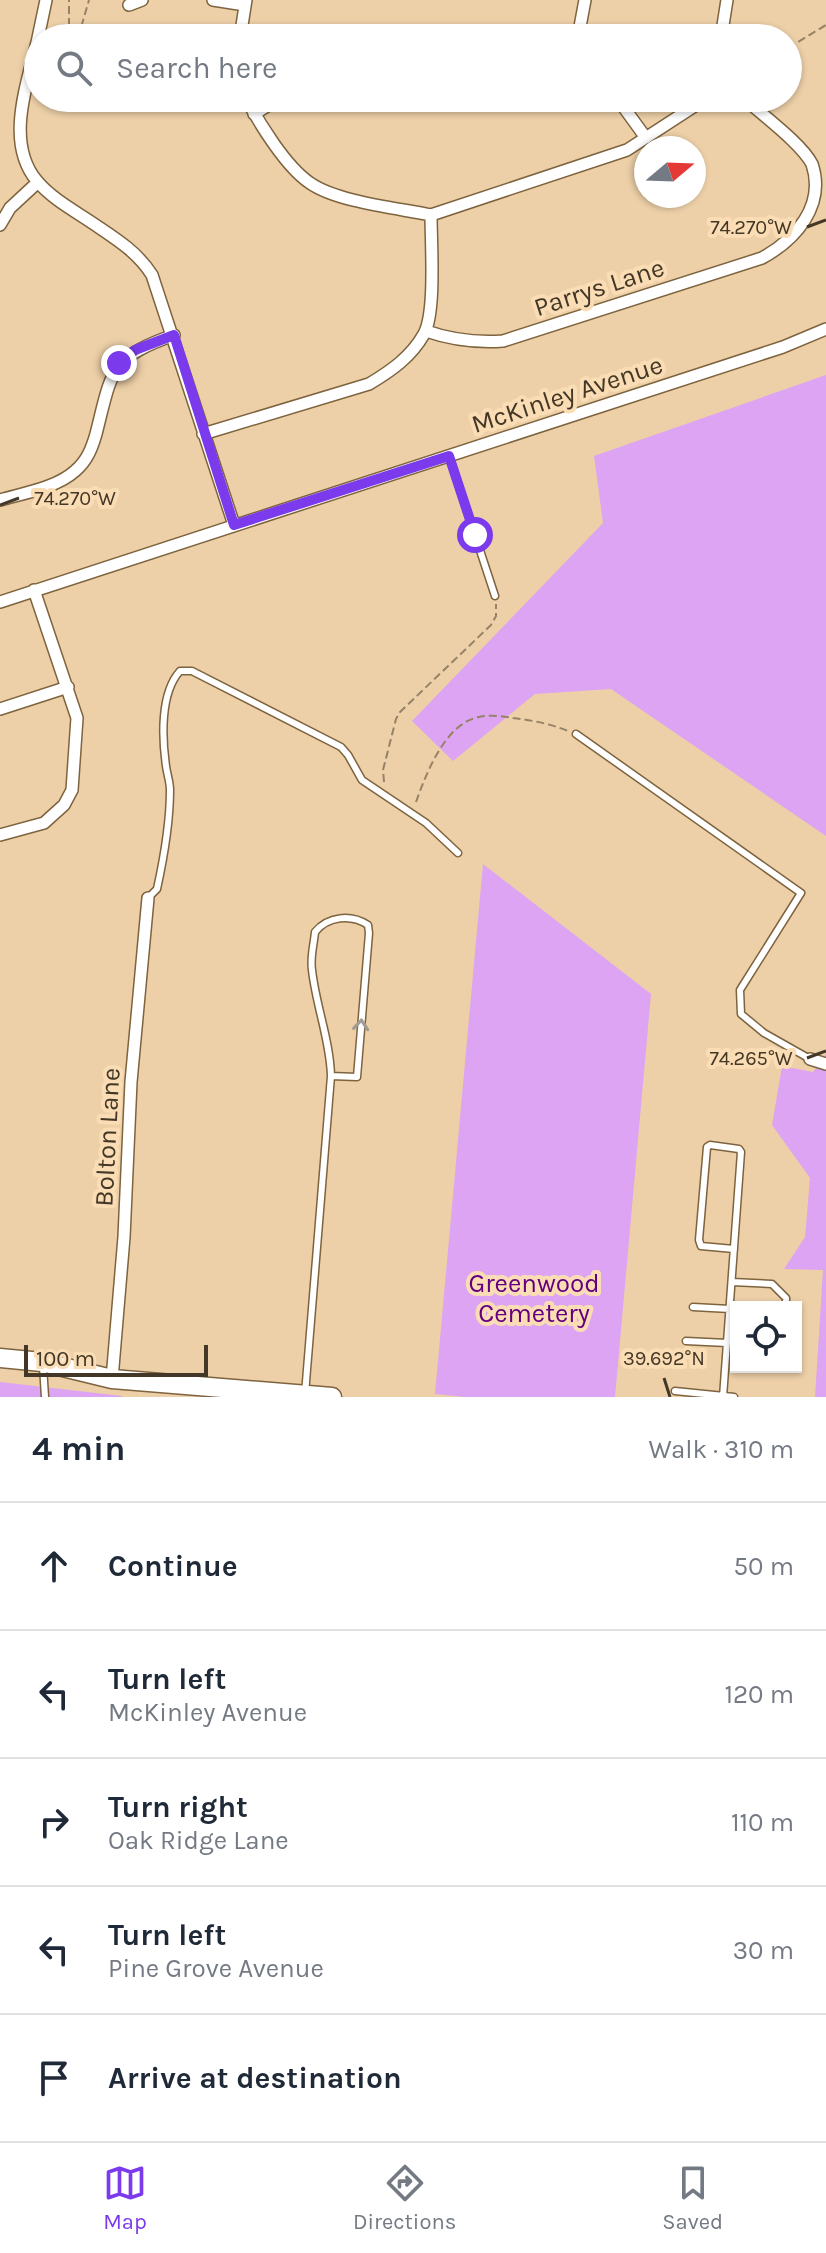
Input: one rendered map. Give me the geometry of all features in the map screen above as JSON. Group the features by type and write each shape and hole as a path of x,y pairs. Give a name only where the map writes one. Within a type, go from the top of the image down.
{"highway":[{"path":"0,1358 42,1362 112,1379 332,1397"}],"street":[{"path":"41,24 46,0"},
{"path":"129,5 142,0"},
{"path":"213,0 245,3 242,24"},
{"path":"582,24 585,0"},
{"path":"723,24 727,0"},
{"path":"24,112 20,135 26,163 38,182 140,258 156,282 234,525"},
{"path":"257,112 254,114 293,167 310,183 334,194 431,215 634,146"},
{"path":"627,112 645,136"},
{"path":"649,136 686,112"},
{"name":"Parrys Lane","path":"426,331 452,340 479,343 503,341 762,258 785,246 813,213 819,195 817,178 812,164 802,151 759,112"},
{"path":"0,225 10,208 38,182"},
{"path":"203,434 369,384 408,356 426,331 430,310 431,215"},
{"name":"McKinley Avenue","path":"0,602 783,347 826,329"},
{"path":"0,500 57,482 74,472 91,449 114,371 135,350 174,335"},
{"path":"0,835 44,823 64,805 72,790 78,729 68,687 34,590"},
{"path":"0,709 68,687"},
{"name":"Bolton Lane","path":"112,1379 124,1237 131,1082 148,898"},
{"path":"810,1059 826,1064"}],"lane":[{"path":"449,456 495,596"},
{"path":"148,898 157,889 168,812 170,787 164,750 167,696 173,678 180,671 192,671 341,747 362,780 412,813 458,853"},
{"path":"576,734 801,893 740,990 741,1014 764,1033 810,1059"},
{"path":"305,1394 331,1076 331,1055 322,1027 311,966 315,932 329,919 337,917 362,921 368,925 369,933 357,1077 331,1076"},
{"path":"731,1301 741,1152 739,1149 710,1145 707,1147 699,1240 701,1246 734,1249"},
{"path":"732,1282 772,1284 786,1301"},
{"path":"693,1307 730,1309 723,1396"},
{"path":"686,1341 727,1343"},
{"path":"42,1362 45,1397"},
{"path":"675,1391 734,1397"}],"path":[{"path":"69,0 69,24"},
{"path":"82,24 89,0"},
{"path":"802,40 826,25"},
{"path":"388,799 383,770 396,719 407,704 491,625 496,616 495,596"},
{"path":"412,813 436,753 465,722 497,716 555,726 576,734"}],"green space":[{"path":"826,375 826,836 611,689 535,694 453,761 412,721 603,523 594,456"},
{"name":"Greenwood Cemetery","path":"483,864 651,994 615,1397 464,1397 435,1394"},
{"path":"826,1054 826,1397 815,1397 823,1270 784,1269 805,1237 810,1178 772,1125 782,1066 813,1072"},
{"path":"0,1382 122,1396 122,1397 0,1397"}],"route":[{"path":"119,363 135,350 174,335 234,525 449,456 475,535"}]}
